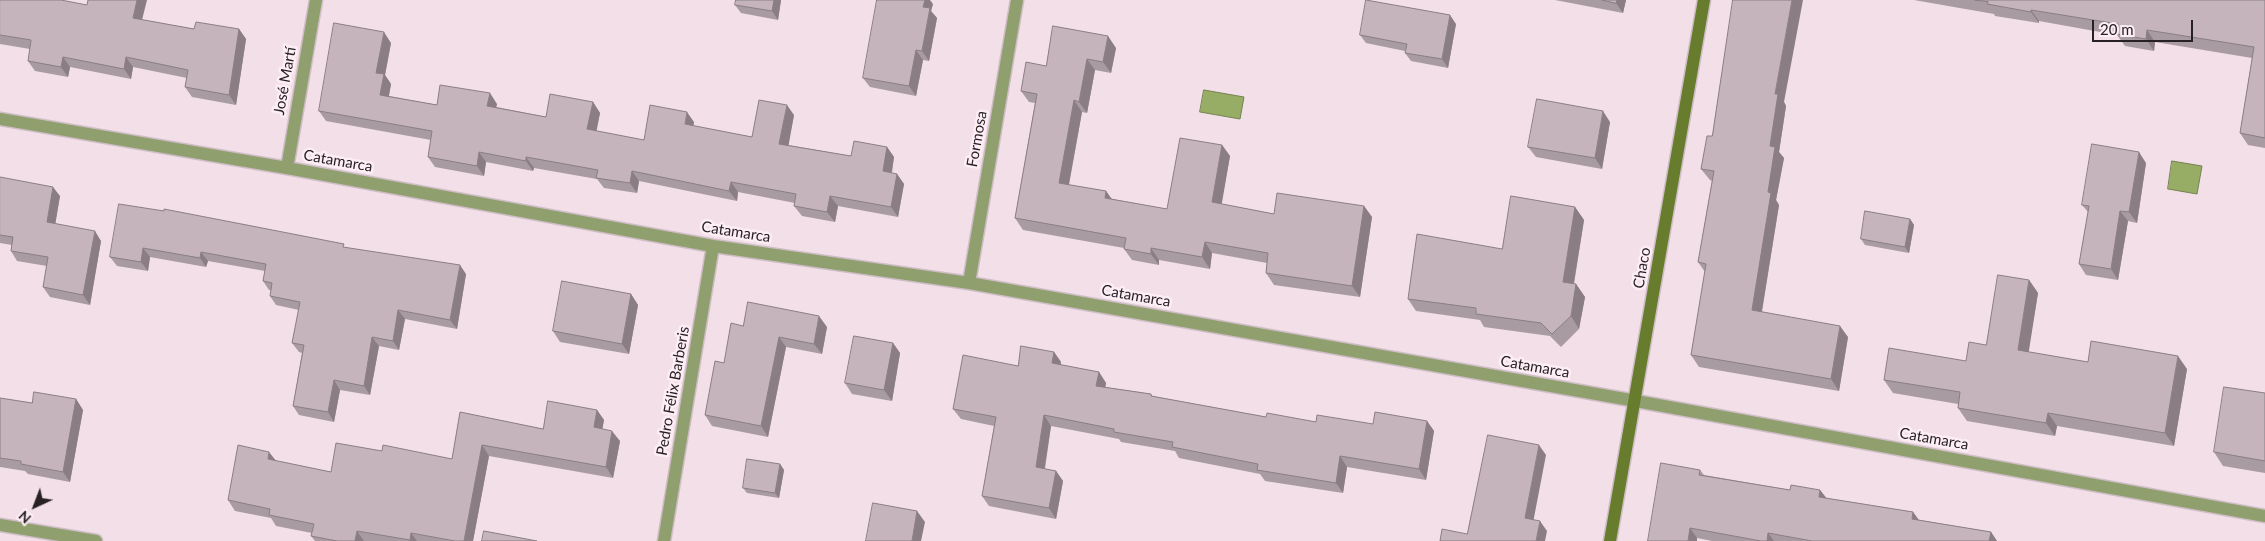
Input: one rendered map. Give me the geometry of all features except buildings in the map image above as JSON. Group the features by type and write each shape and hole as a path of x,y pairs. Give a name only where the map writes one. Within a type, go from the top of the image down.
{"main road":[{"name":"Chaco","path":"1610,541 1636,401 1704,0"}],"street":[{"name":"José Martí","path":"287,168 316,0"},
{"name":"Formosa","path":"968,283 1017,0"},
{"name":"Catamarca","path":"0,119 287,168 714,246 968,283 1636,401 2265,516"},
{"name":"Pedro Félix Barberis","path":"664,541 714,246"},
{"path":"0,525 96,541"}],"shaded area":[{"path":"1204,90 1244,97 1240,119 1200,112"},
{"path":"2172,161 2202,166 2197,194 2168,189"}]}
